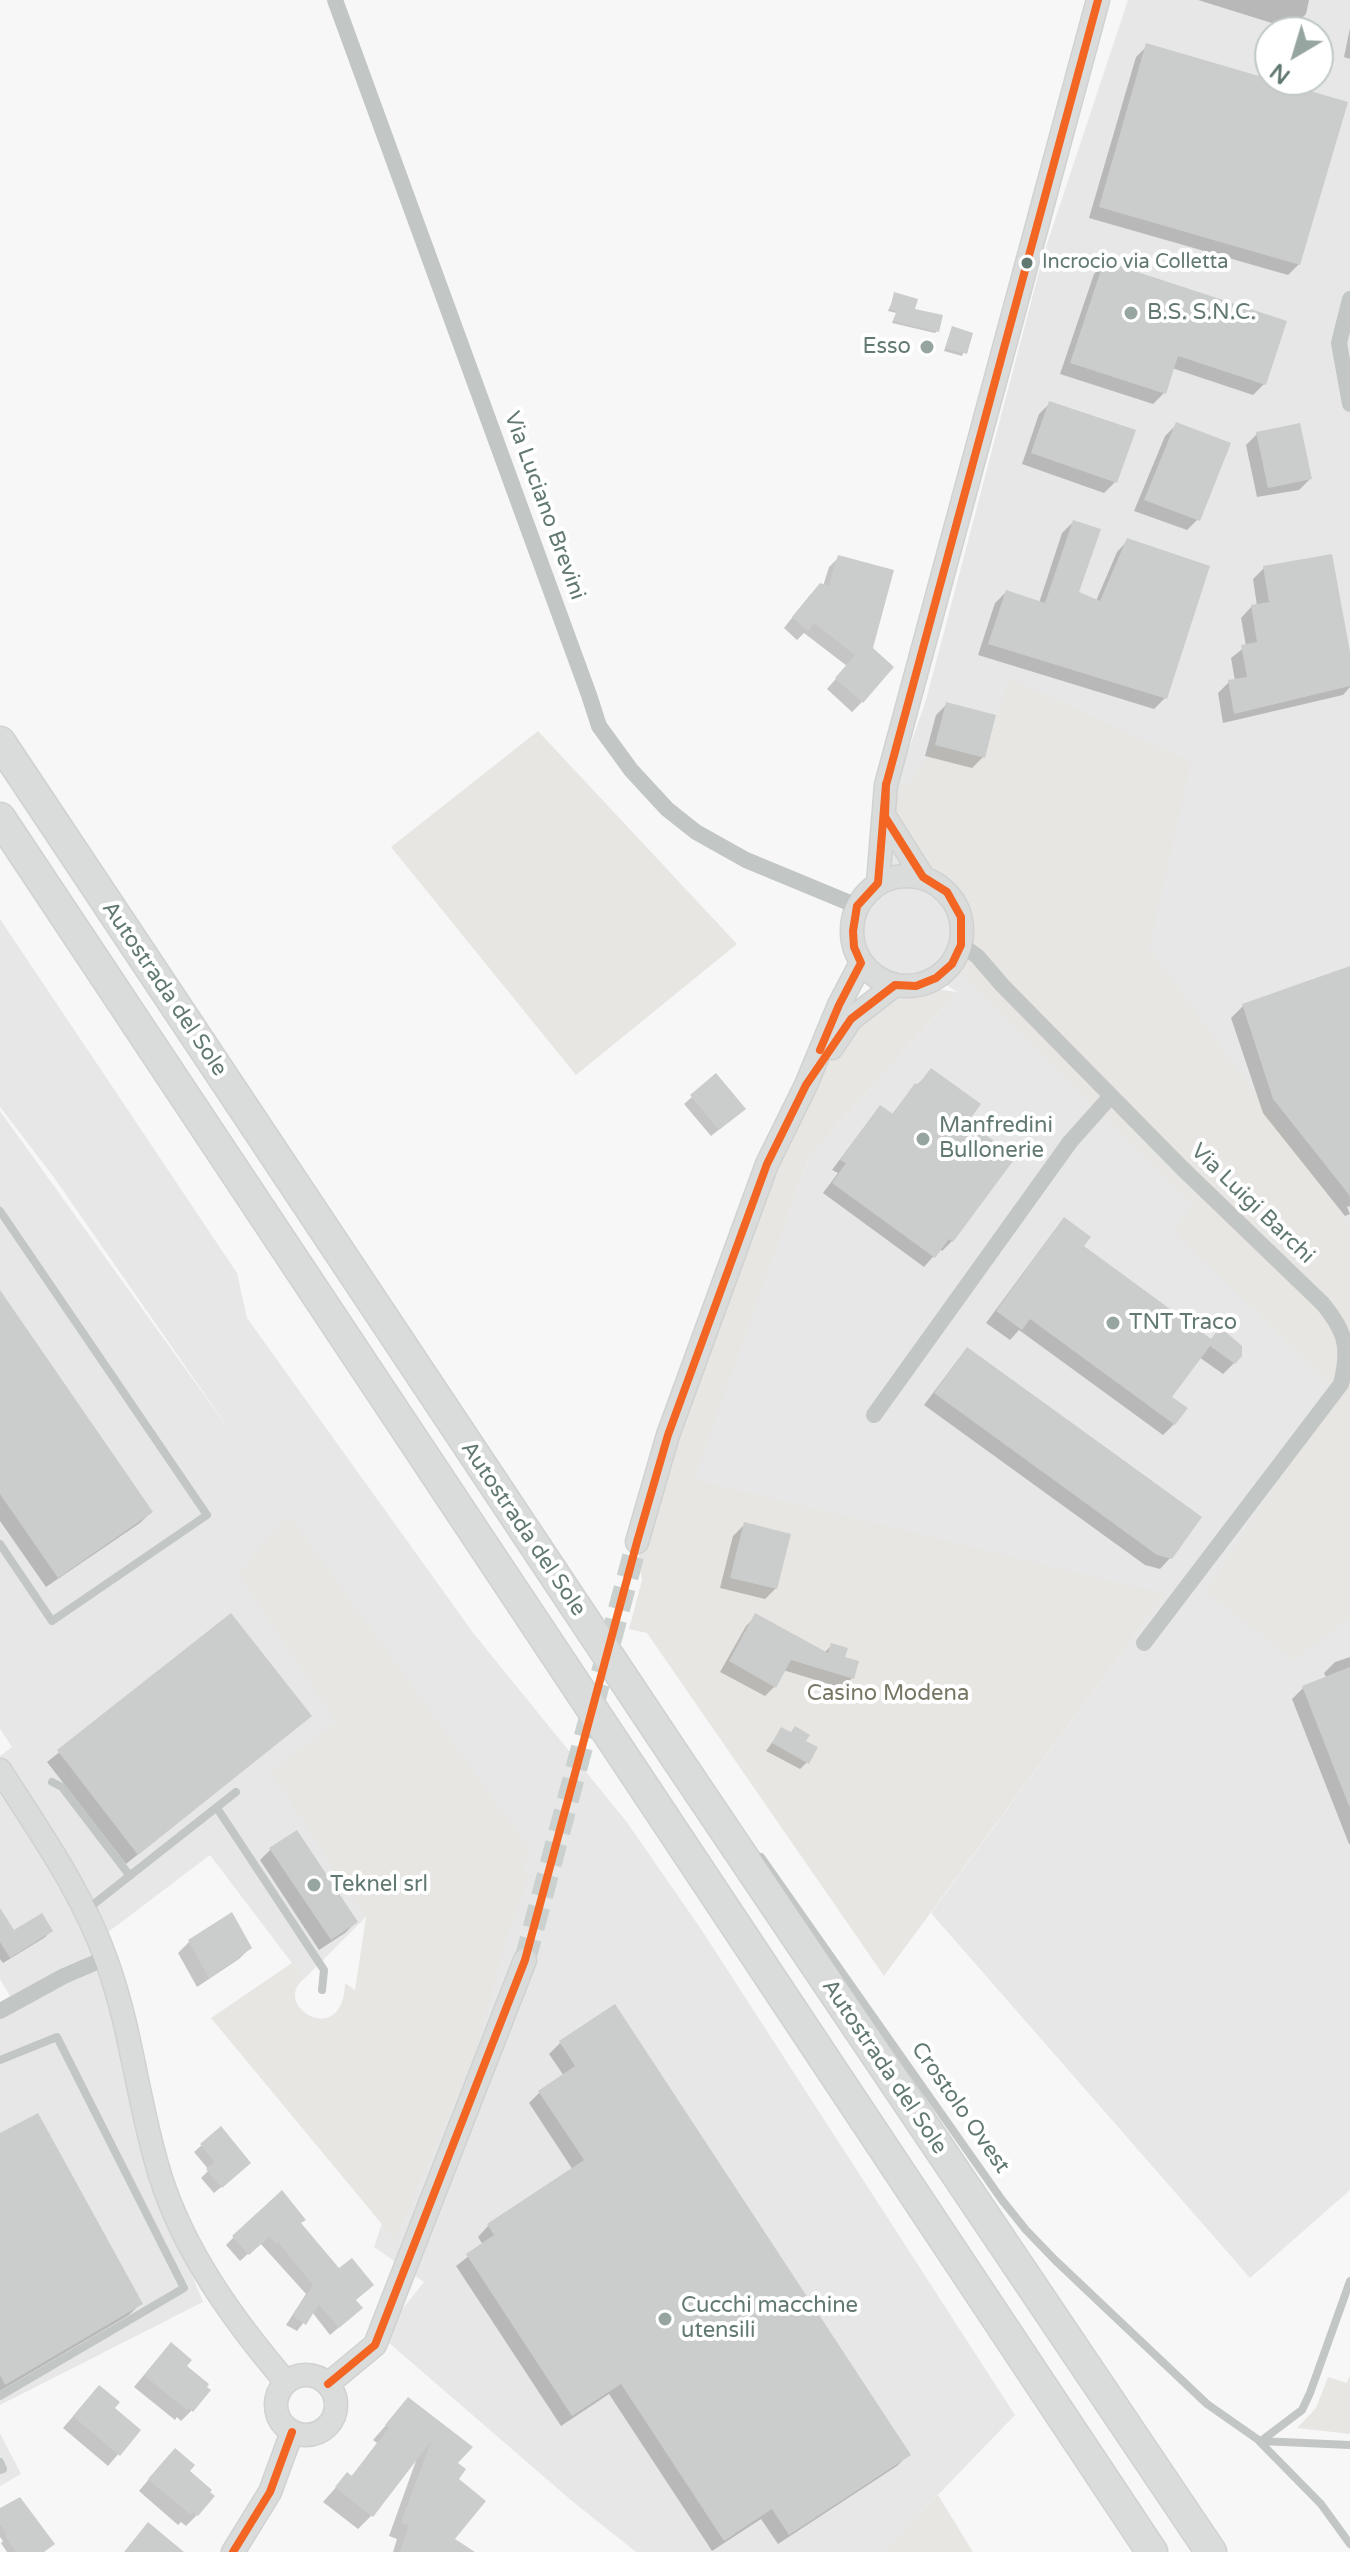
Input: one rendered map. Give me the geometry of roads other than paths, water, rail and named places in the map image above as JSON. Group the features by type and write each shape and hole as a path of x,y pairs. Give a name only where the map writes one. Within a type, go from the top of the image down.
{"highway":[{"name":"Autostrada del Sole","path":"0,742 675,1756 1211,2552"},
{"name":"Autostrada del Sole","path":"0,818 1152,2552"}],"main road":[{"path":"878,883 886,785 1098,0"},
{"path":"885,817 923,877"},
{"path":"908,875 923,877 947,892 961,917 961,945 952,964 936,978 916,986 895,985 882,981 861,963 854,947 857,906 878,883 908,875"},
{"path":"637,1542 668,1435 767,1164 861,963"},
{"path":"806,1085 851,1019 895,985"},
{"path":"0,1770 85,1911 106,1958 118,1995 159,2173 177,2220 216,2288 262,2354 286,2382"},
{"path":"328,2384 375,2345 525,1960"},
{"path":"303,2375 321,2378 328,2384 335,2395 337,2407 334,2419 326,2428 303,2436 284,2426 275,2408 280,2389 286,2382 303,2375"},
{"path":"233,2552 270,2492 292,2432"}],"street":[{"name":"Via Luciano Brevini","path":"335,0 599,726 631,770 667,809 696,832 746,860 857,906"},
{"path":"1350,299 1339,343 1350,404"},
{"name":"Via Luigi Barchi","path":"961,945 977,956 1111,1096 1323,1304 1341,1326 1348,1360 1341,1384 1144,1643"},
{"path":"874,1415 1070,1142 1111,1096"},
{"path":"0,2011 64,1976 106,1958"}],"lane":[{"path":"0,1211 207,1515 52,1621 0,1544"},
{"path":"675,1756 698,1776"},
{"path":"52,1782 62,1787 130,1876"},
{"path":"85,1911 236,1792"},
{"path":"217,1808 324,1970 322,1990"},
{"name":"Crostolo Ovest","path":"756,1850 1026,2230 1207,2404 1260,2441 1321,2504 1350,2544"},
{"path":"0,2060 57,2037 184,2288 0,2396"},
{"path":"1260,2441 1302,2410 1350,2281"},
{"path":"1260,2441 1350,2445"},
{"path":"0,2462 3,2469 0,2470"}],"tunnel":[{"path":"525,1960 637,1542"}],"place":[{"name":"Incrocio via Colletta","path":"1027,263"},
{"name":"B.S. S.N.C.","path":"1131,313"},
{"name":"Esso","path":"927,347"},
{"name":"Manfredini Bullonerie","path":"923,1139"},
{"name":"TNT Traco","path":"1113,1323"},
{"name":"Teknel srl","path":"314,1885"},
{"name":"Cucchi macchine utensili","path":"665,2319"}],"park label":[{"name":"Casino Modena","path":"888,1694"}]}
